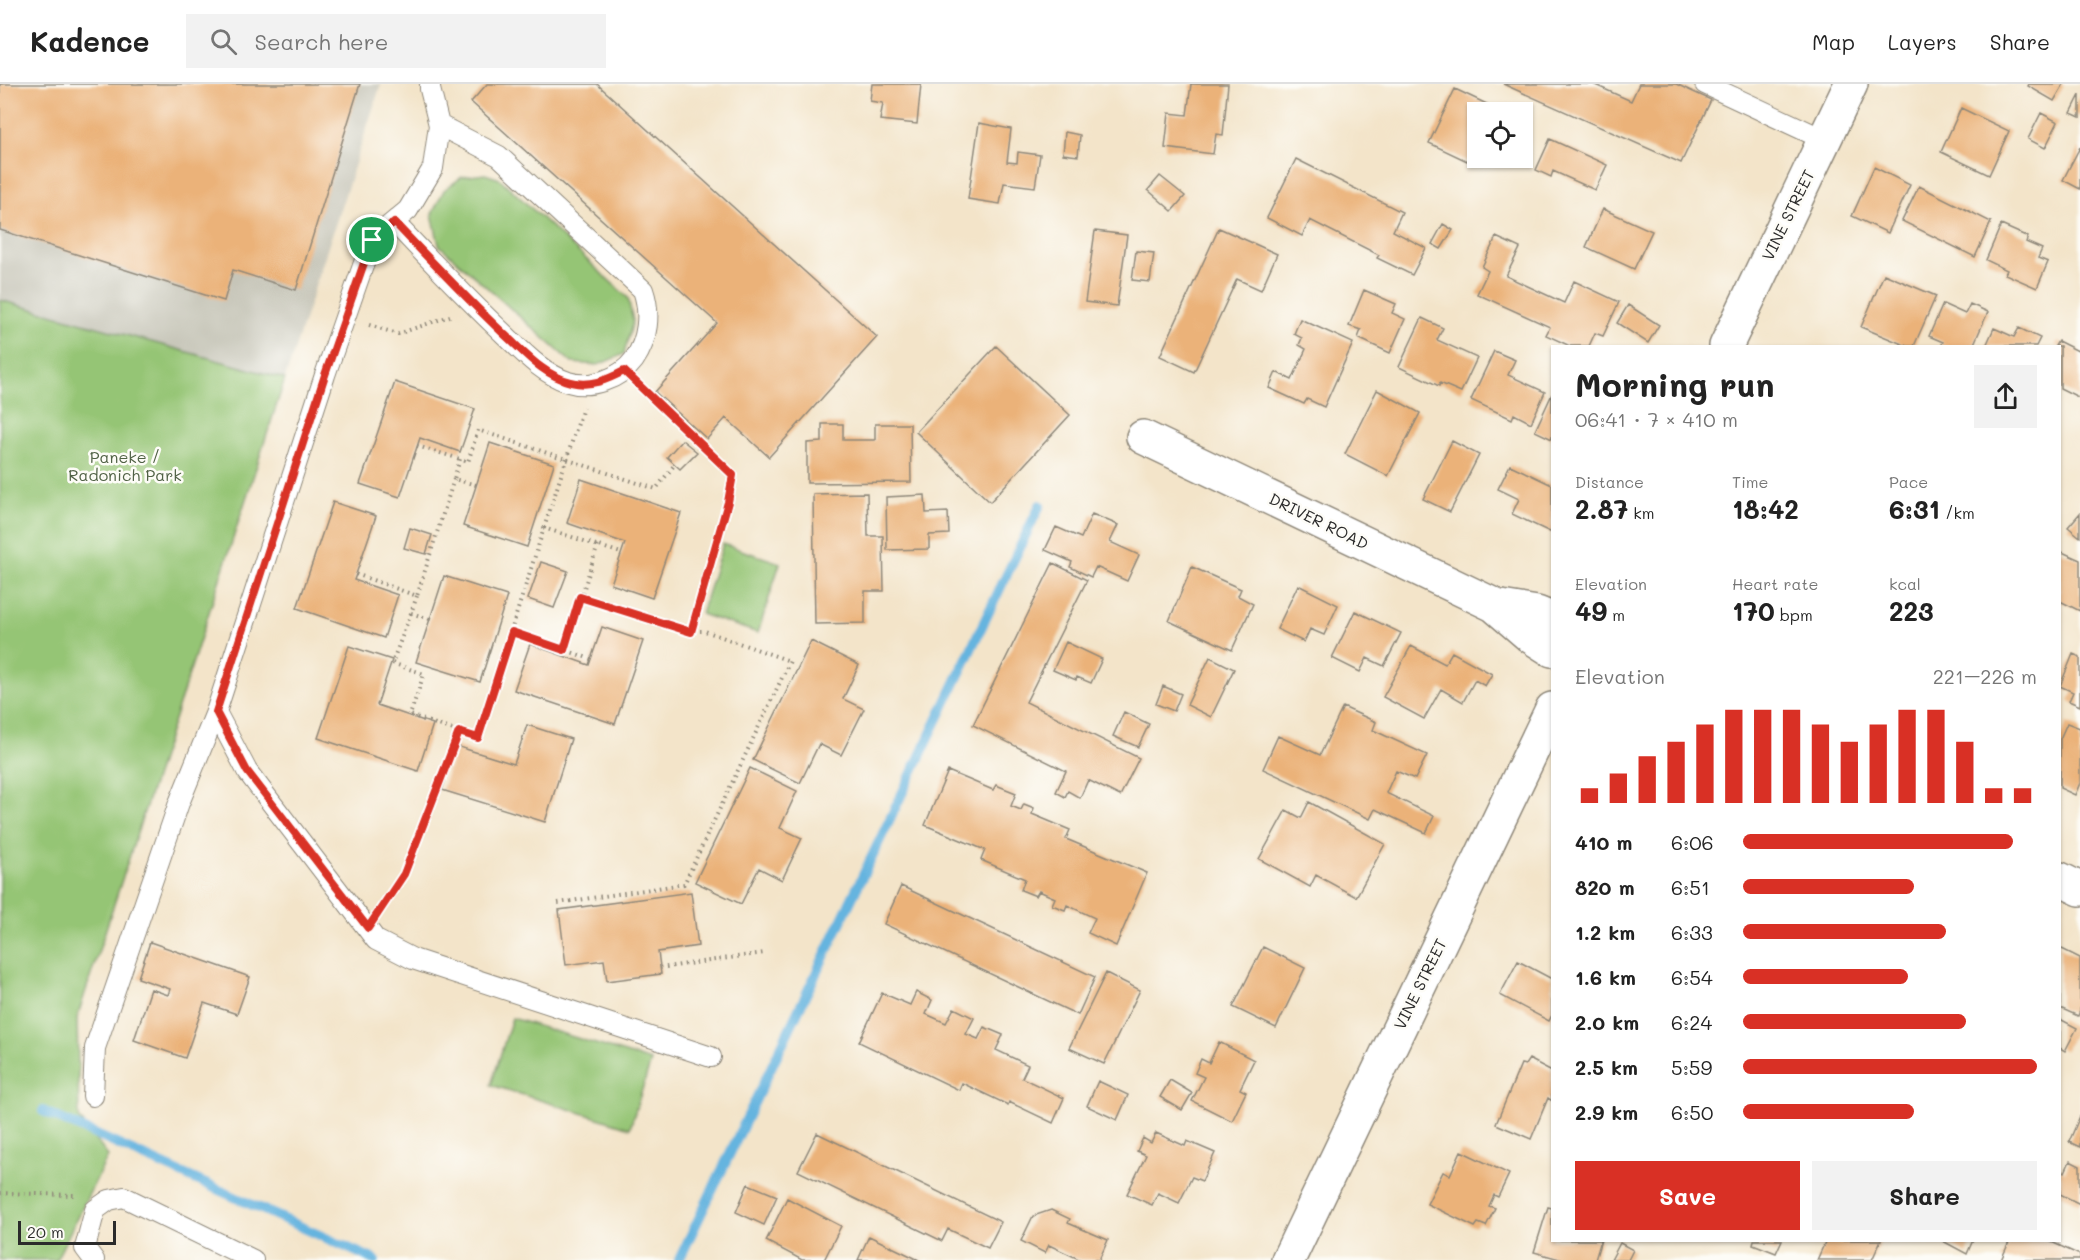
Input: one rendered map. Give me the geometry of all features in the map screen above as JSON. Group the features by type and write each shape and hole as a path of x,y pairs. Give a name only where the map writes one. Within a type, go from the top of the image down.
{"street":[{"name":"VINE STREET","path":"1726,345 1851,84"},
{"name":"DRIVER ROAD","path":"1143,436 1494,605 1530,636 1551,649"},
{"name":"DRIVER ROAD","path":"1494,605 1537,613 1551,619"},
{"name":"VINE STREET","path":"1288,1260 1551,711"},
{"path":"2061,880 2080,889"}],"lane":[{"path":"93,1096 95,1048 179,803 216,712 372,240 408,210 433,168 439,125 430,84"},
{"path":"1705,84 1825,140"},
{"path":"394,222 470,302 540,368 570,382 591,384 609,379 624,371 635,359 646,331 648,303 643,290 499,156 439,125"},
{"path":"216,712 247,771 376,940 413,959 711,1057"},
{"path":"94,1260 85,1248 95,1210 109,1200 124,1197 253,1260"}],"path":[{"path":"345,319 398,334 460,313 470,302"},
{"path":"624,371 733,475 728,502 691,632"},
{"path":"460,459 417,596 392,663 424,674 410,715 478,738 591,384"},
{"path":"417,446 468,462 478,430 657,489 675,464"},
{"path":"454,479 476,485"},
{"path":"544,528 621,553"},
{"path":"564,650 598,545"},
{"path":"356,574 417,596"},
{"path":"558,903 684,884 790,661 705,631 691,632 580,597"},
{"path":"411,613 430,619"},
{"path":"512,632 591,659"},
{"path":"368,928 404,874 459,732"},
{"path":"660,968 764,953"},
{"path":"0,1193 124,1197"}],"shaded area":[{"path":"0,84 381,84 285,379 0,300"}],"green space":[{"path":"485,174 500,179 628,298 633,321 624,354 598,365 572,363 439,245 432,214 444,190 462,177"},
{"name":"Paneke / Radonich Park","path":"0,300 285,379 77,1018 79,1118 108,1156 56,1260 0,1260"},
{"path":"723,544 780,563 758,633 701,614"},
{"path":"512,1018 651,1061 630,1128 491,1085"}],"building":[{"path":"0,84 360,84 296,290 233,270 224,301 0,230"},
{"path":"487,84 597,84 877,337 769,457 726,418 707,439 655,392 717,323 471,102"},
{"path":"872,84 921,84 917,124 880,120 883,103 870,101"},
{"path":"1191,84 1228,84 1223,135 1216,134 1213,154 1165,148 1169,113 1187,115"},
{"path":"1503,84 1593,84 1631,101 1639,84 1676,84 1711,100 1681,163"},
{"path":"2029,84 2064,84 2054,101 2028,86"},
{"path":"1455,89 1482,102 1467,102 1467,161 1429,143"},
{"path":"2080,95 2080,117 2071,113"},
{"path":"1961,108 2009,131 1989,175 1941,152"},
{"path":"2041,113 2058,122 2045,148 2028,139"},
{"path":"979,123 1011,129 1007,162 1017,163 1018,152 1040,155 1035,187 1004,183 1000,204 968,199"},
{"path":"1065,132 1080,135 1078,156 1063,154"},
{"path":"1550,139 1607,165 1595,190 1553,171 1551,177 1536,170"},
{"path":"2080,147 2080,189 2063,180"},
{"path":"1296,159 1402,212 1393,231 1426,248 1412,275 1377,258 1379,255 1310,220 1302,236 1267,218"},
{"path":"1874,167 1910,185 1888,233 1852,216"},
{"path":"1160,176 1185,196 1172,211 1148,190"},
{"path":"1919,186 1991,222 1975,257 1902,221"},
{"path":"1603,209 1652,231 1634,269 1586,247"},
{"path":"1443,224 1453,230 1441,249 1432,244"},
{"path":"2001,225 2028,237 2026,242 2042,249 2038,258 2048,262 2037,288 2005,274 2007,270 1986,260"},
{"path":"1219,228 1277,254 1261,290 1237,279 1194,372 1160,356"},
{"path":"1095,231 1127,235 1117,306 1085,302"},
{"path":"1496,237 1520,248 1506,276 1564,303 1574,281 1619,302 1603,336 1595,333 1589,345 1568,345 1546,335 1550,327 1477,294 1488,271 1482,267"},
{"path":"1136,251 1154,253 1150,282 1132,280"},
{"path":"1884,274 1936,296 1914,345 1905,345 1861,327"},
{"path":"1364,290 1396,304 1392,313 1405,319 1390,353 1358,338 1361,330 1349,326"},
{"path":"1943,304 1965,314 1970,304 1988,312 1973,345 1942,345 1943,342 1929,336"},
{"path":"1628,305 1659,325 1648,343 1617,323"},
{"path":"1422,318 1443,328 1437,340 1477,358 1461,392 1440,383 1439,386 1399,367"},
{"path":"1300,319 1353,343 1324,407 1307,399 1304,404 1269,388 1276,372 1292,380 1306,349 1299,345 1302,338 1294,334"},
{"path":"1994,328 2014,337 2019,328 2040,338 2036,345 1986,345"},
{"path":"2058,341 2080,352 2080,398 2061,388 2061,345 2056,345"},
{"path":"996,346 1070,415 990,502 916,432"},
{"path":"1494,351 1515,360 1508,375 1545,392 1531,423 1514,414 1512,419 1471,400"},
{"path":"395,382 475,409 460,452 420,438 400,497 360,484"},
{"path":"1377,390 1420,413 1388,476 1345,454"},
{"path":"1551,396 1551,439 1535,431"},
{"path":"822,424 843,424 843,440 875,440 875,424 910,424 911,482 807,483 807,443 822,442"},
{"path":"682,440 697,452 680,469 667,457"},
{"path":"1452,441 1479,455 1450,512 1423,499"},
{"path":"490,443 554,464 527,547 463,526"},
{"path":"1510,465 1551,485 1551,533 1512,514 1519,499 1498,489"},
{"path":"581,479 681,513 652,598 611,584 625,543 567,523"},
{"path":"867,493 868,536 883,536 884,591 865,591 865,623 815,624 813,494"},
{"path":"925,495 926,513 948,512 949,534 929,535 929,549 887,550 886,497"},
{"path":"333,502 376,516 354,580 398,595 384,638 297,608"},
{"path":"2080,513 2080,537 2068,527"},
{"path":"1092,514 1118,525 1110,542 1139,555 1127,581 1096,567 1091,577 1070,567 1072,562 1045,550 1056,527 1081,538"},
{"path":"410,528 432,535 426,554 404,548"},
{"path":"2061,551 2080,560 2080,611 2061,602"},
{"path":"541,562 568,571 554,608 528,599"},
{"path":"1053,563 1087,580 1026,702 1139,758 1120,796 1088,780 1080,798 1068,791 1065,797 1056,792 1066,771 973,725"},
{"path":"1192,567 1241,589 1238,596 1253,604 1232,650 1169,621"},
{"path":"444,576 507,596 480,682 416,662"},
{"path":"1298,585 1338,605 1324,635 1310,629 1304,642 1277,629"},
{"path":"1355,611 1401,633 1384,666 1367,658 1360,672 1332,658"},
{"path":"602,627 643,641 615,724 514,690 530,644 589,665"},
{"path":"811,641 859,665 843,699 864,709 841,755 819,744 800,783 753,760"},
{"path":"1066,642 1102,659 1091,683 1077,677 1076,680 1053,670"},
{"path":"349,646 392,660 377,705 433,724 418,771 318,738"},
{"path":"1411,646 1445,664 1452,652 1492,674 1485,686 1475,680 1463,702 1441,689 1424,719 1383,697"},
{"path":"2073,654 2080,657 2080,706 2069,701 2073,692 2061,686"},
{"path":"1210,657 1234,669 1211,717 1187,705"},
{"path":"1163,686 1181,694 1174,711 1156,704"},
{"path":"1343,707 1376,722 1373,730 1427,755 1415,779 1396,771 1386,793 1434,816 1426,833 1375,809 1370,819 1263,769 1278,736 1320,755"},
{"path":"1124,712 1149,724 1138,747 1113,736"},
{"path":"2067,723 2080,728 2080,783 2075,795 2061,788 2061,737"},
{"path":"527,725 571,739 545,822 442,790 456,746 514,764"},
{"path":"750,768 797,791 780,828 802,838 782,880 759,868 741,904 695,882"},
{"path":"948,771 993,790 996,785 1016,793 1011,806 1021,810 1024,804 1034,808 1032,814 1070,830 1066,839 1147,873 1116,946 1088,933 1095,918 1067,905 1065,910 1052,905 1055,898 1039,891 1036,896 1021,890 1025,879 981,860 985,850 925,825"},
{"path":"1309,802 1385,844 1356,897 1316,875 1310,887 1259,859 1286,810 1301,818"},
{"path":"901,886 1095,977 1078,1015 884,924"},
{"path":"691,892 698,946 658,952 661,974 607,981 604,960 566,965 559,910"},
{"path":"150,942 250,977 237,1014 204,1003 185,1058 134,1040 151,989 168,995 170,989 138,978"},
{"path":"1263,947 1305,968 1276,1028 1233,1007"},
{"path":"2061,948 2080,958 2080,1011 2078,1016 2061,1008"},
{"path":"1518,961 1551,978 1551,1017 1549,1021 1500,995"},
{"path":"1106,973 1140,990 1104,1064 1069,1048"},
{"path":"916,992 932,1000 926,1014 946,1023 954,1008 974,1018 966,1034 978,1039 984,1027 1003,1035 996,1050 1028,1065 1022,1078 1064,1098 1053,1123 962,1083 959,1090 859,1042 882,993 910,1005"},
{"path":"2061,1020 2077,1028 2065,1051 2061,1049"},
{"path":"1219,1042 1254,1060 1240,1089 1246,1092 1232,1121 1192,1101 1204,1077 1195,1073 1201,1059 1209,1063"},
{"path":"1529,1059 1551,1070 1551,1100 1548,1098 1531,1139 1496,1124 1521,1064 1525,1065"},
{"path":"1170,1080 1192,1093 1182,1110 1160,1097"},
{"path":"1098,1081 1128,1095 1117,1120 1087,1106"},
{"path":"2080,1116 2080,1147 2069,1142"},
{"path":"817,1133 1001,1222 988,1248 948,1229 942,1241 798,1171"},
{"path":"1156,1133 1185,1146 1187,1141 1215,1153 1202,1181 1192,1177 1179,1203 1158,1193 1152,1205 1127,1194 1146,1155 1137,1151 1143,1138 1151,1143"},
{"path":"1461,1151 1509,1174 1498,1197 1494,1195 1489,1206 1495,1208 1486,1226 1478,1223 1475,1227 1427,1204 1443,1172 1450,1175"},
{"path":"2070,1161 2080,1166 2080,1204 2061,1194 2061,1170 2065,1172"},
{"path":"748,1184 777,1196 764,1225 736,1212"},
{"path":"787,1198 841,1226 824,1260 802,1260 766,1241"},
{"path":"1548,1207 1551,1208 1551,1242 1600,1242 1595,1260 1563,1260 1534,1252"},
{"path":"1051,1210 1070,1219 1068,1223 1108,1240 1099,1260 1081,1260 1049,1245 1045,1253 1021,1241 1033,1216"},
{"path":"869,1236 919,1260 858,1260"},
{"path":"1754,1242 1781,1242 1776,1253 1753,1244"},
{"path":"1825,1242 1880,1242 1872,1260 1817,1260"},
{"path":"1945,1242 1972,1242 1967,1254"},
{"path":"2009,1242 2051,1242 2080,1255 2080,1260 2001,1260"},
{"path":"1620,1243 1633,1250 1628,1260 1611,1260"}],"waterway":[{"path":"679,1260 1040,505"},
{"path":"43,1111 375,1260"}],"route":[{"path":"394,222 470,302 540,368 570,382 591,384 609,379 624,371 733,475 728,502 691,632 580,597 564,650 512,632 478,738 459,732 404,874 368,928 247,771 216,712 325,375 372,240 394,222"}]}
